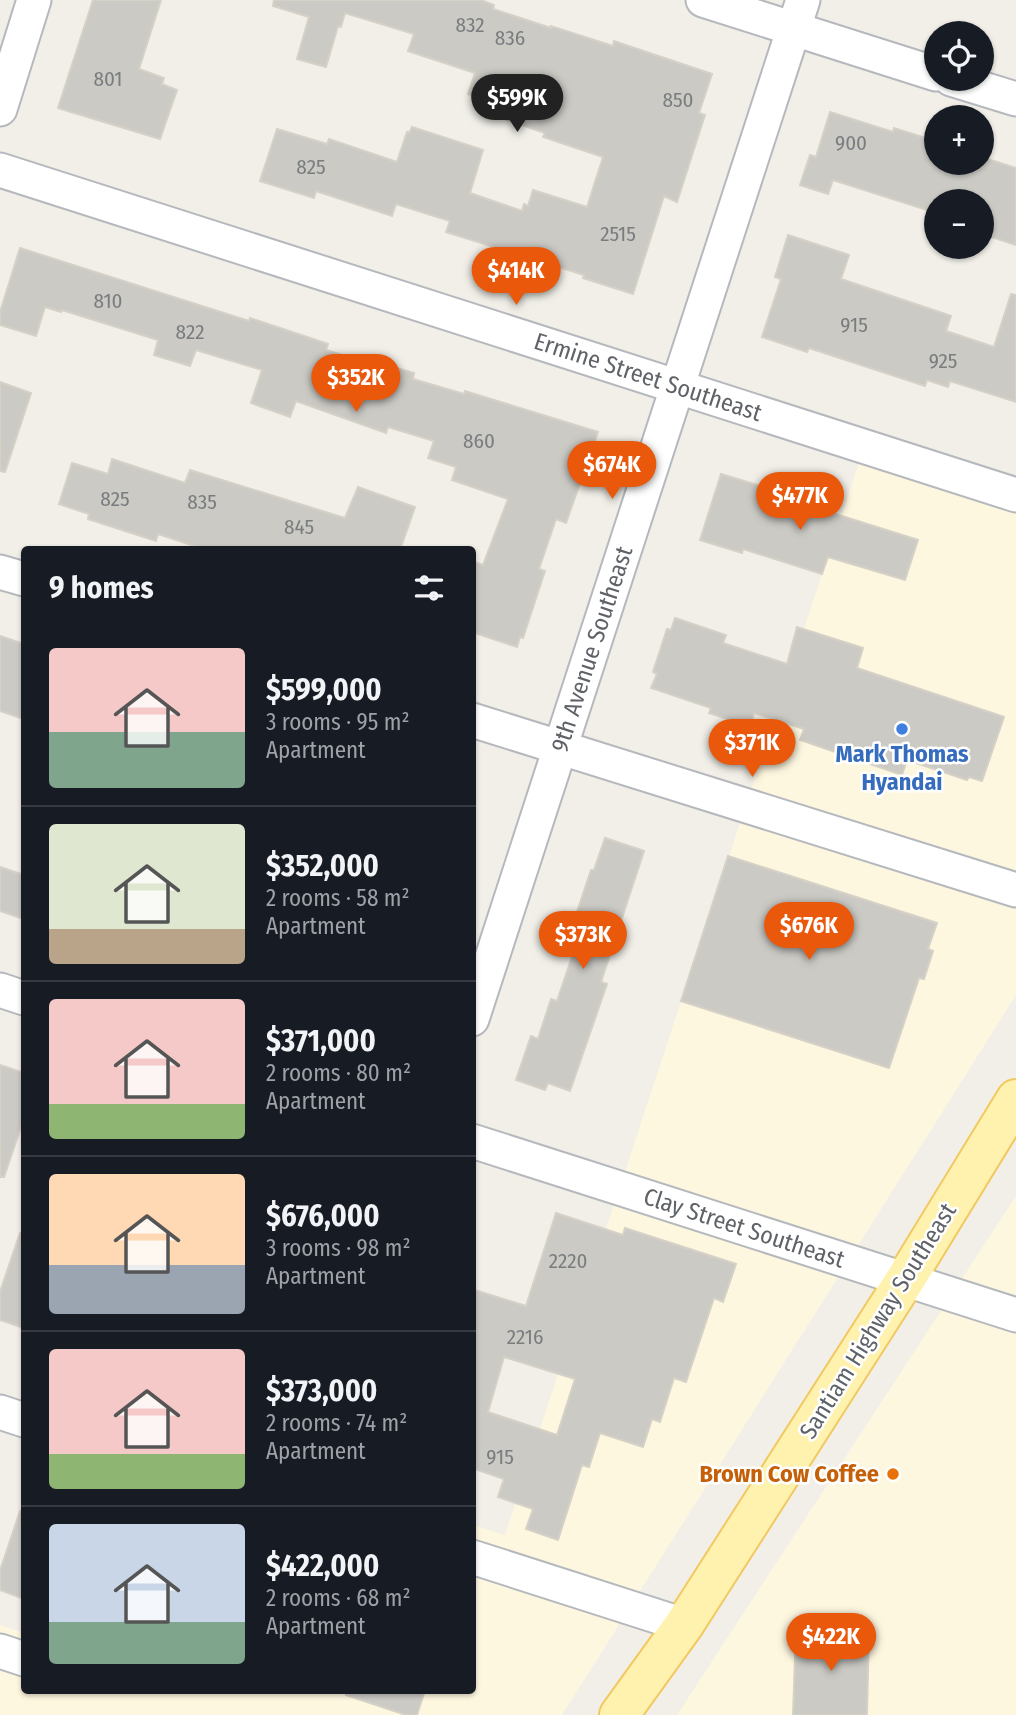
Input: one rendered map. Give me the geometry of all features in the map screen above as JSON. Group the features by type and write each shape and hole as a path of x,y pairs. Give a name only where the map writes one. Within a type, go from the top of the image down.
{"main road":[{"name":"Santiam Highway Southeast","path":"619,1715 684,1625 905,1280 1016,1098"}],"street":[{"path":"0,109 34,0"},
{"path":"703,0 798,14 924,69"},
{"name":"9th Avenue Southeast","path":"476,1007 798,14"},
{"path":"990,91 1016,99"},
{"name":"Ermine Street Southeast","path":"0,170 1016,495"},
{"path":"0,572 21,578"},
{"path":"476,721 1016,890"},
{"path":"0,990 21,997"},
{"name":"Clay Street Southeast","path":"476,1142 1016,1315"},
{"path":"0,1412 21,1419"},
{"path":"476,1558 684,1625"},
{"path":"0,1651 21,1658"}],"shaded area":[{"path":"868,435 1016,477 1016,995 562,1715 0,1715 0,1625 21,1632 21,1694 476,1694 476,1526 505,1535"},
{"path":"1016,1196 1016,1715 677,1715"}],"building":[{"path":"93,0 161,0 139,69 164,78 162,84 177,90 160,139 58,108"},
{"path":"274,0 481,0 494,5 493,9 551,28 613,46 614,41 712,74 699,113 705,115 677,202 664,196 633,294 583,278 584,275 446,232 450,221 396,204 392,216 316,191 314,198 260,181 277,129 327,144 329,139 397,162 407,132 409,133 412,127 483,150 470,193 522,211 524,204 528,206 533,190 587,207 603,157 543,137 545,133 490,114 495,102 468,94 475,73 408,51 414,34 345,13 341,27 338,26 326,67 297,59 309,17 273,6"},
{"path":"830,112 893,132 894,128 924,137 924,175 994,175 994,161 1016,168 1016,245 994,238 994,189 924,189 924,209 833,180 828,194 800,185 810,155 816,157"},
{"path":"788,235 849,255 841,279 951,316 946,331 994,347 1011,294 1016,295 1016,402 950,381 948,387 927,380 925,386 809,348 807,352 762,337 781,279 775,277"},
{"path":"20,248 328,344 326,350 378,366 379,363 414,373 413,379 464,394 465,391 598,432 566,523 556,519 539,569 545,571 523,638 520,637 517,647 476,633 476,562 483,565 508,499 452,480 456,467 428,458 434,441 388,427 386,433 296,401 290,417 251,403 262,370 196,350 190,366 154,355 158,340 62,310 61,312 45,307 36,336 0,325 0,312"},
{"path":"0,382 31,393 5,472 0,471"},
{"path":"112,459 185,483 190,470 345,518 358,487 415,507 401,546 194,546 158,534 156,541 88,519 89,514 59,504 72,463 108,474"},
{"path":"721,474 770,489 769,493 918,540 905,580 828,557 822,574 743,549 742,553 700,540"},
{"path":"675,618 726,635 723,643 787,664 797,627 863,648 857,668 1004,717 982,781 969,777 967,780 907,760 902,775 800,740 804,729 754,713 750,726 709,713 711,708 651,688 657,674 653,672 667,629 671,630"},
{"path":"0,636 21,643 21,718 0,711"},
{"path":"605,838 644,851 601,982 607,984 570,1091 548,1083 545,1090 516,1080 531,1036 538,1039 551,999 557,1001 578,939 569,936 591,870 594,870"},
{"path":"728,856 937,923 928,949 933,951 924,979 919,978 889,1068 681,1001"},
{"path":"0,867 21,874 21,918 0,911"},
{"path":"0,1065 21,1072 21,1127 4,1177 0,1177"},
{"path":"556,1213 623,1235 625,1228 736,1264 723,1302 714,1298 686,1382 674,1378 660,1422 652,1419 643,1447 600,1433 589,1467 582,1465 558,1540 526,1529 533,1509 498,1497 504,1479 476,1469 476,1290 526,1306","holes":["504,1357 575,1379 557,1435 488,1412"]},
{"path":"21,1233 21,1327 0,1320 0,1292"},
{"path":"21,1511 21,1598 0,1590 0,1571"},
{"path":"796,1629 869,1631 867,1715 793,1715"},
{"path":"424,1694 417,1715 406,1715 346,1695"}],"place":[{"name":"Mark Thomas Hyandai","path":"902,729"},
{"name":"Brown Cow Coffee","path":"893,1474"}]}
